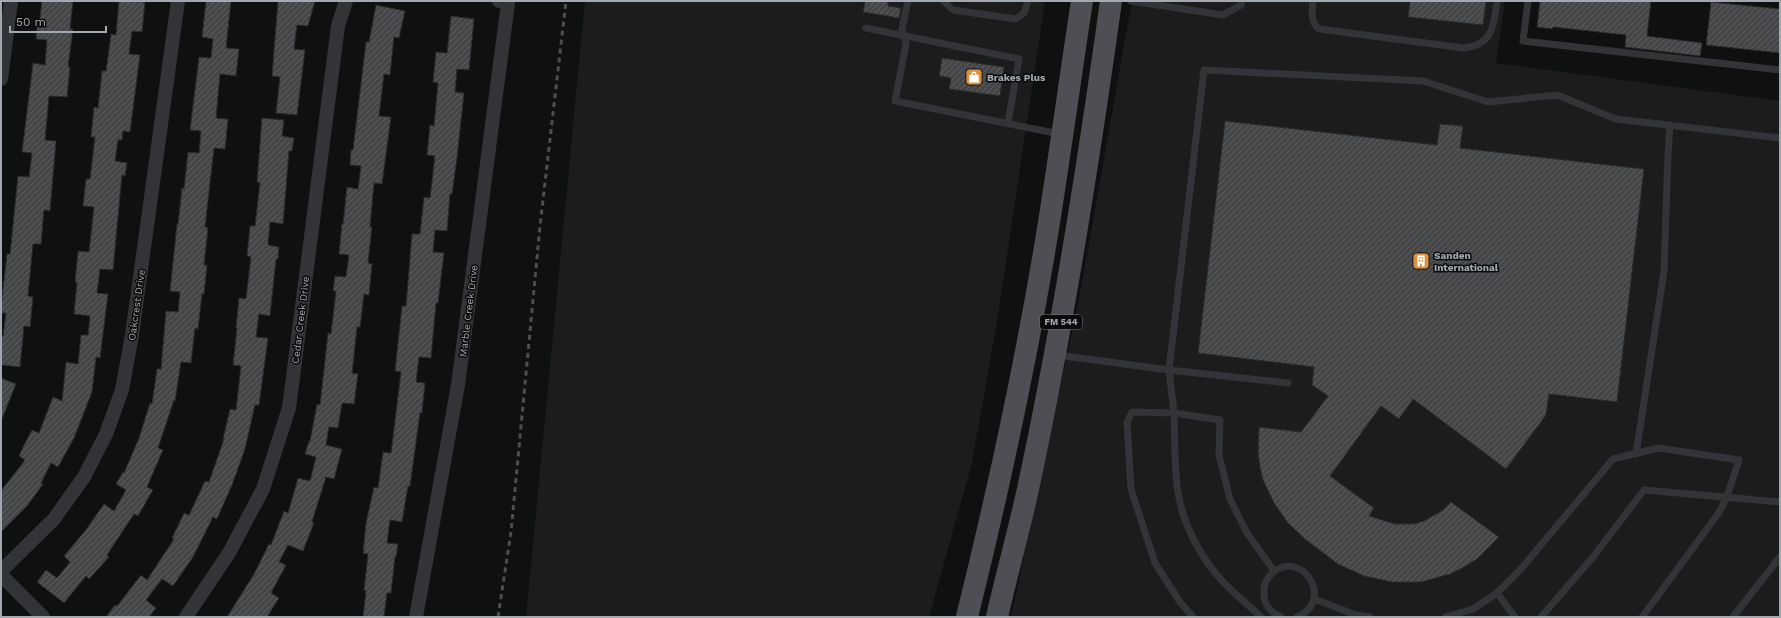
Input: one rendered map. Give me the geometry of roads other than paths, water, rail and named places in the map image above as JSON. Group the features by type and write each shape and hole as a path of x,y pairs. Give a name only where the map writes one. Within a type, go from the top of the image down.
{"main road":[{"name":"FM 544","path":"967,617 998,492 1026,352 1044,253 1082,1"},
{"name":"FM 544","path":"997,617 1026,498 1055,355 1074,251 1111,1"},
{"path":"1026,352 1055,355"}],"street":[{"path":"1,79 11,1"},
{"name":"Oakcrest Drive","path":"1,571 54,519 84,477 106,434 122,390 132,334 178,1"},
{"name":"Cedar Creek Drive","path":"186,617 229,553 263,489 289,408 338,26 346,1"},
{"name":"Marble Creek Drive","path":"416,617 458,385 504,2"},
{"path":"1,574 43,617"}],"lane":[{"path":"908,1 902,29 906,44 895,101 1062,134"},
{"path":"943,1 953,10 1016,19 1024,13 1028,1"},
{"path":"1131,1 1223,15 1241,5 1242,1"},
{"path":"1313,1 1312,14 1315,25 1319,29 1464,48 1474,47 1489,36 1493,27 1497,1"},
{"path":"1528,1 1523,41 1780,70"},
{"path":"866,28 1019,59 1008,123"},
{"path":"1261,617 1227,586 1202,554 1184,516 1178,493 1175,462 1174,413 1169,370 1204,70 1423,81 1488,102 1557,96 1616,119 1780,138"},
{"path":"1636,454 1664,271 1670,125"},
{"path":"1055,355 1169,370 1288,383"},
{"path":"1193,617 1180,602 1155,564 1131,489 1127,422 1132,412 1174,413 1220,420 1220,455 1230,499 1247,533 1274,572"},
{"path":"1445,617 1473,609 1497,593 1526,564 1613,459 1658,448 1739,460 1727,497 1718,514 1642,617"},
{"path":"1541,617 1593,557 1644,490 1780,502"},
{"path":"1733,617 1780,557"},
{"path":"1276,616 1270,610 1264,597 1266,583 1274,572 1289,567 1304,572 1313,584 1314,599 1307,611 1297,617"},
{"path":"1497,593 1515,617"},
{"path":"1314,599 1356,615 1370,617"}],"railway":[{"path":"498,617 511,532 540,226 566,1"}],"place":[{"name":"Brakes Plus","path":"974,77"},
{"name":"Sanden International","path":"1421,261"}]}
